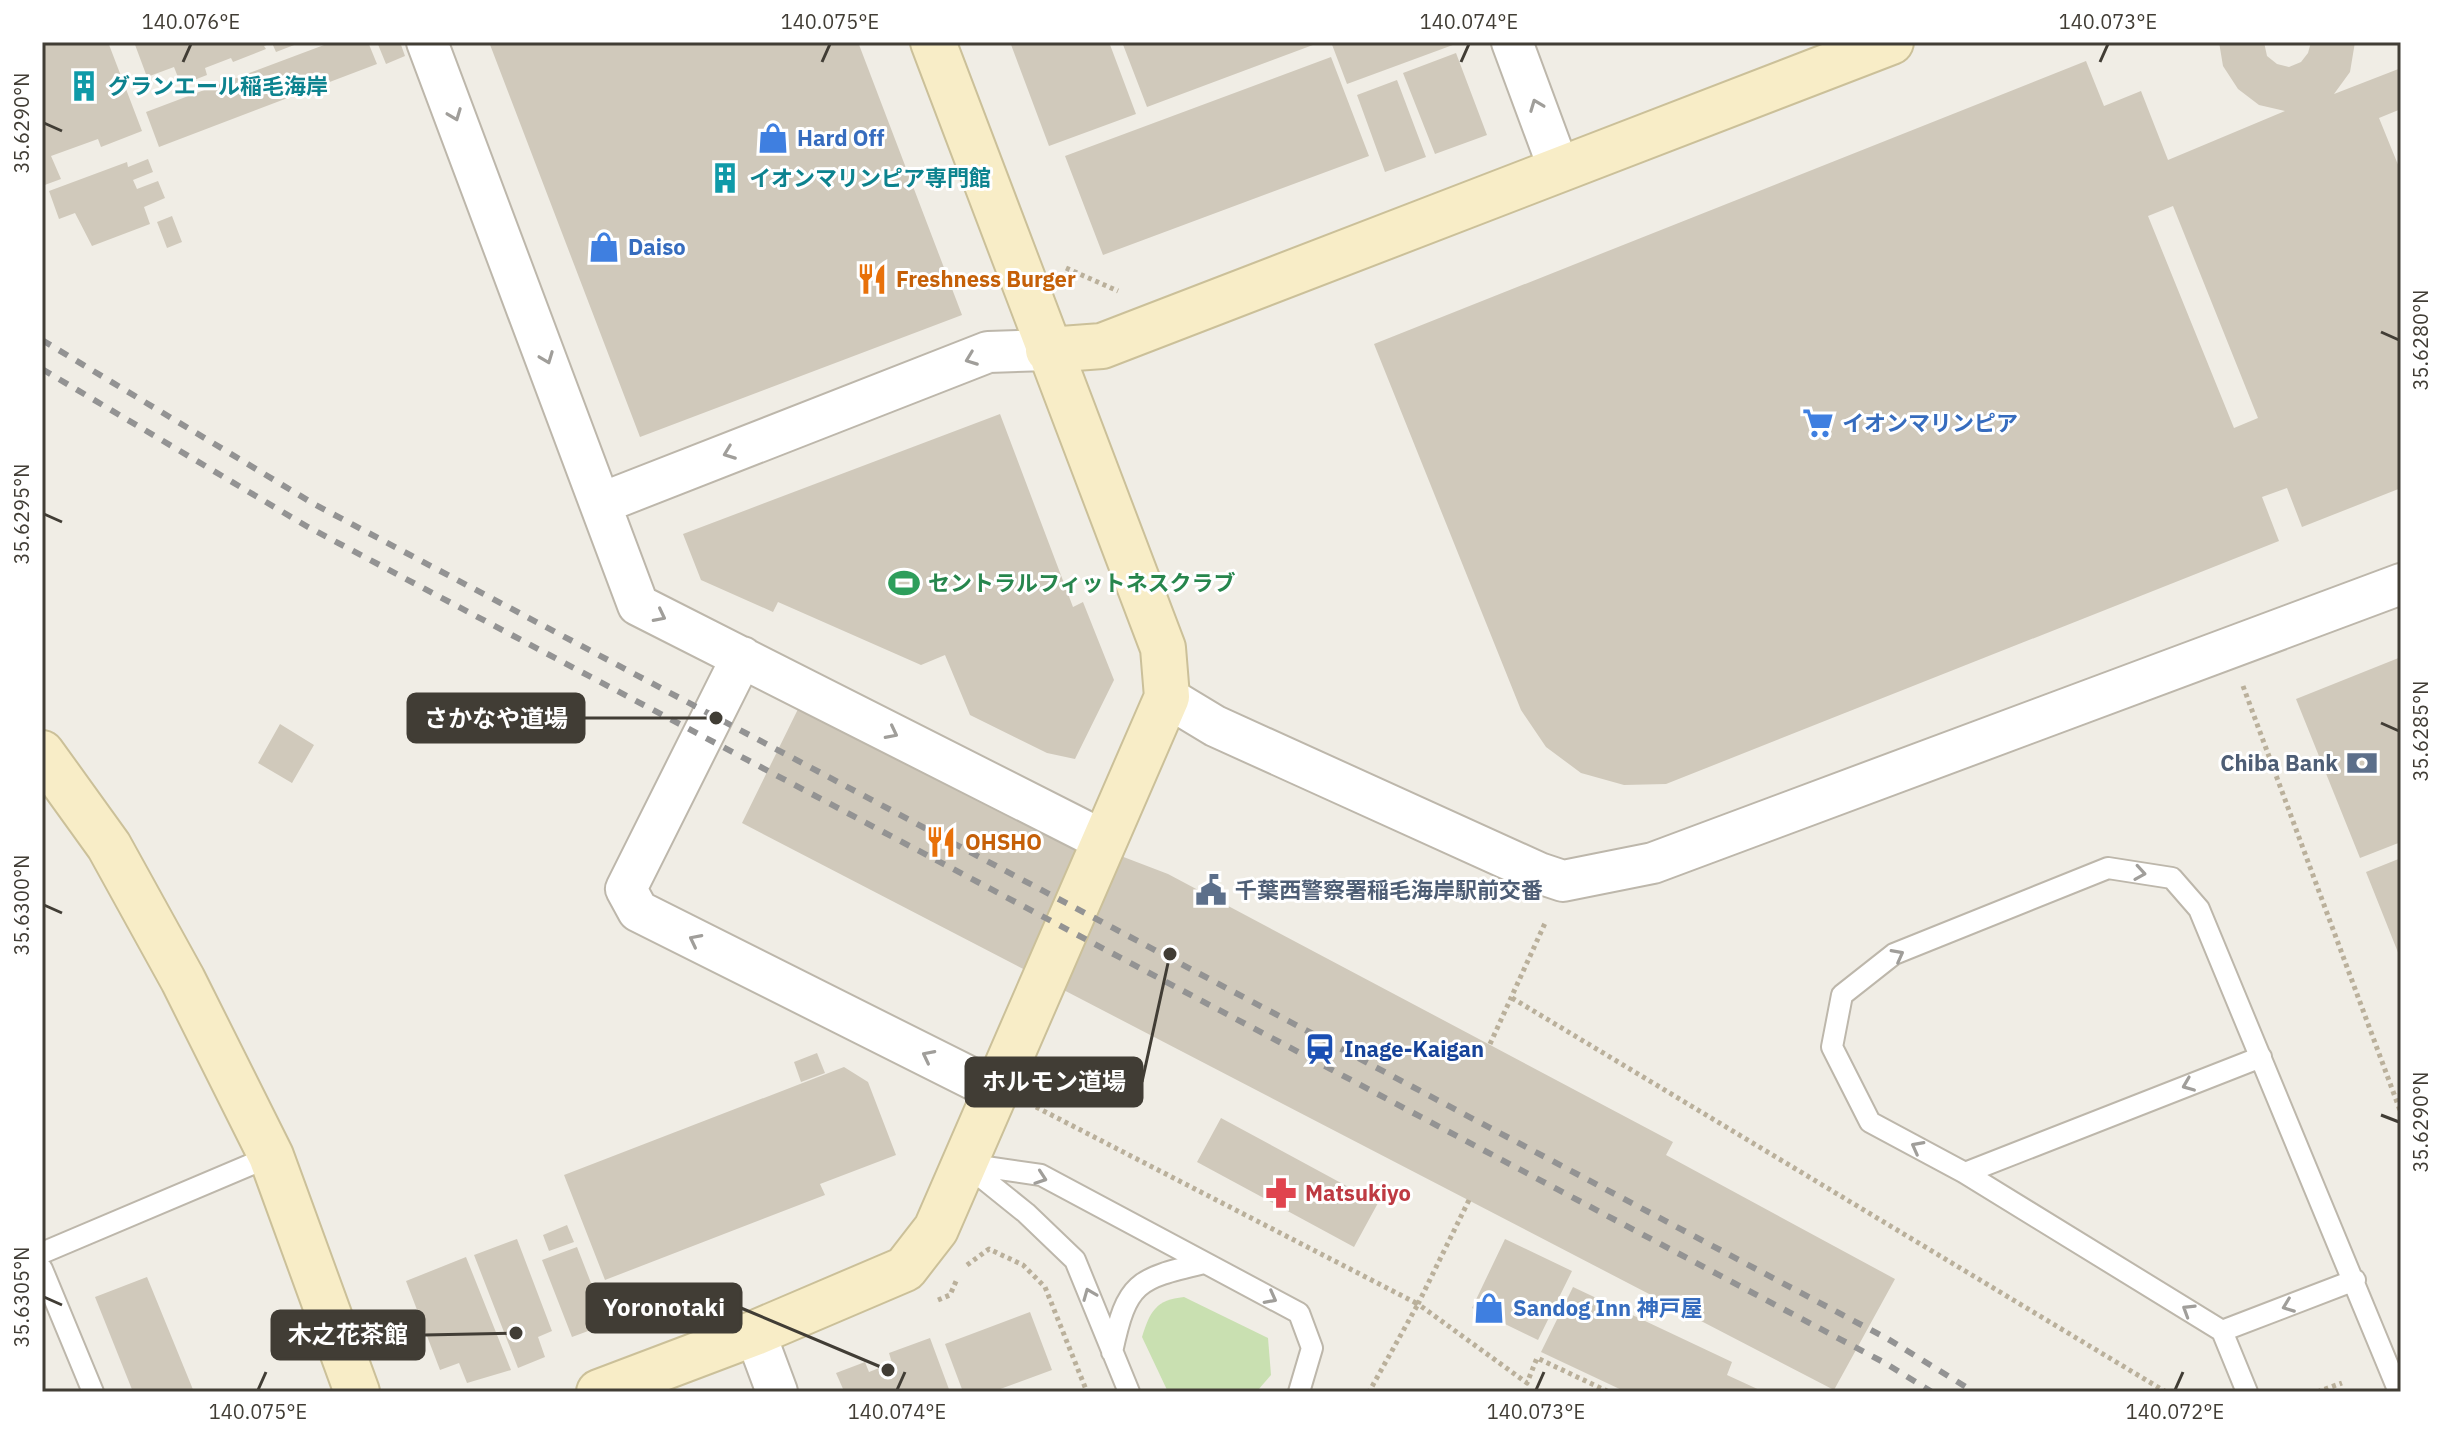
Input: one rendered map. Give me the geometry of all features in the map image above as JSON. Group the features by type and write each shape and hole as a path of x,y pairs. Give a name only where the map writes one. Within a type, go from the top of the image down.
{"street":[{"path":"427,42 638,605 1102,840"},
{"path":"599,1392 755,1333 905,1269 936,1229 965,1164 1015,1098 1102,840 1167,697 1163,648 933,42"},
{"path":"1512,42 1559,169"},
{"path":"602,503 988,352 1102,346 1891,42"},
{"path":"1167,697 1215,726 1539,873 1563,881 1653,863 2401,584"},
{"path":"742,657 626,889 638,911 1015,1098"},
{"path":"42,753 109,846 183,980 271,1156 357,1392"},
{"path":"755,1333 777,1392"}],"lane":[{"path":"2247,1392 2222,1331 1965,1173 1870,1122 1832,1047 1842,995 1894,954 2108,868 2172,878 2199,909 2399,1392"},
{"path":"1965,1173 2261,1057"},
{"path":"42,1253 271,1156"},
{"path":"965,1164 1041,1175 1299,1313 1312,1348 1299,1392"},
{"path":"965,1164 1026,1213 1075,1260 1129,1392"},
{"path":"1112,1352 1118,1325 1136,1286 1152,1275 1204,1263"},
{"path":"42,1269 93,1392"},
{"path":"2222,1331 2355,1280"}],"path":[{"path":"1062,262 1067,270 1114,291 1123,290"},
{"path":"2229,649 2401,1113"},
{"path":"1490,1044 1563,881"},
{"path":"1512,998 2166,1392"},
{"path":"1015,1098 1418,1304 1527,1383 1537,1358 1609,1392"},
{"path":"1369,1392 1418,1304 1469,1200"},
{"path":"935,1301 950,1295 962,1268 989,1249 1023,1265 1045,1287 1087,1392"},
{"path":"2317,1392 2342,1383"}],"green space":[{"path":"1184,1297 1268,1338 1271,1375 1258,1390 1168,1392 1142,1337 1156,1308 1167,1301"}],"building":[{"name":"グランエール稲毛海岸","path":"42,42 108,42 142,131 101,147 98,139 51,156 61,179 42,186"},
{"path":"134,42 302,42 276,52 272,43 264,46 266,49 233,62 231,58 205,68 207,75 181,85 174,67 147,77"},
{"path":"332,42 368,42 377,64 159,147 146,112"},
{"path":"377,42 400,42 405,56 386,64"},
{"name":"イオンマリンピア専門館","path":"489,42 858,42 962,315 640,437"},
{"path":"1010,42 1109,42 1136,114 1049,146"},
{"path":"1122,42 1321,42 1147,107"},
{"path":"1331,42 1461,42 1347,84"},
{"name":"イオンマリンピア","path":"2219,42 2264,42 2267,56 2277,64 2289,67 2301,62 2311,42 2355,42 2350,72 2334,94 2401,68 2401,109 2379,118 2401,172 2401,488 2302,527 2287,488 2262,497 2279,541 1666,784 1624,785 1581,773 1546,747 1521,710 1374,344 2086,61 2104,106 2141,91 2168,160 2285,111 2259,105 2238,89 2223,66","holes":["2173,206 2258,418 2234,428 2148,216"]},
{"path":"1456,53 1487,135 1435,154 1403,73"},
{"path":"1331,57 1369,156 1103,255 1065,156"},
{"path":"1397,80 1426,157 1385,172 1357,95"},
{"path":"148,159 153,172 133,180 137,189 158,181 165,198 144,207 150,224 92,246 75,213 59,219 49,191 127,162 128,167"},
{"path":"172,216 182,242 167,248 157,222"},
{"path":"1000,414 1073,607 1083,602 1114,680 1075,759 1047,753 970,715 945,655 921,665 778,602 773,612 701,580 683,534"},
{"path":"2401,657 2401,842 2360,858 2296,699"},
{"name":"Inage-Kaigan","path":"800,705 1032,822 1168,874 1673,1142 1666,1155 1895,1279 1834,1390 742,823"},
{"path":"280,724 314,745 292,783 258,763"},
{"path":"2401,858 2401,960 2366,872"},
{"path":"817,1053 825,1073 801,1082 794,1062"},
{"path":"844,1067 868,1082 896,1155 820,1184 825,1195 605,1280 564,1175"},
{"path":"1221,1118 1378,1203 1354,1247 1197,1162"},
{"path":"567,1225 574,1242 549,1251 543,1235"},
{"path":"517,1239 552,1331 538,1337 545,1357 518,1368 474,1255"},
{"path":"1505,1239 1572,1271 1538,1340 1472,1308"},
{"path":"577,1247 607,1324 572,1337 542,1260"},
{"path":"466,1257 511,1370 467,1383 459,1363 440,1370 406,1281"},
{"path":"147,1277 194,1392 133,1392 95,1297"},
{"path":"1573,1287 1732,1362 1727,1375 1764,1392 1626,1392 1541,1352"},
{"path":"1030,1312 1052,1370 992,1392 963,1392 945,1344"},
{"path":"930,1338 950,1392 836,1392 843,1389 836,1373 865,1362 869,1372 892,1363 889,1353"}],"railway":[{"path":"42,340 314,504 1888,1339 1974,1392"},
{"path":"42,369 308,527 1885,1363 1932,1392"}],"place":[{"name":"グランエール稲毛海岸","path":"84,86"},
{"name":"Hard Off","path":"773,138"},
{"name":"イオンマリンピア専門館","path":"725,178"},
{"name":"Daiso","path":"604,247"},
{"name":"Freshness Burger","path":"872,279"},
{"name":"イオンマリンピア","path":"1818,423"},
{"name":"セントラルフィットネスクラブ","path":"904,583"},
{"name":"さかなや道場","path":"716,718"},
{"name":"Chiba Bank","path":"2362,763"},
{"name":"OHSHO","path":"941,842"},
{"name":"千葉西警察署稲毛海岸駅前交番","path":"1211,890"},
{"name":"ホルモン道場","path":"1170,954"},
{"name":"Inage-Kaigan","path":"1320,1049"},
{"name":"Matsukiyo","path":"1281,1193"},
{"name":"Sandog Inn 神戸屋","path":"1489,1308"},
{"name":"木之花茶館","path":"516,1333"},
{"name":"Yoronotaki","path":"888,1370"}]}
